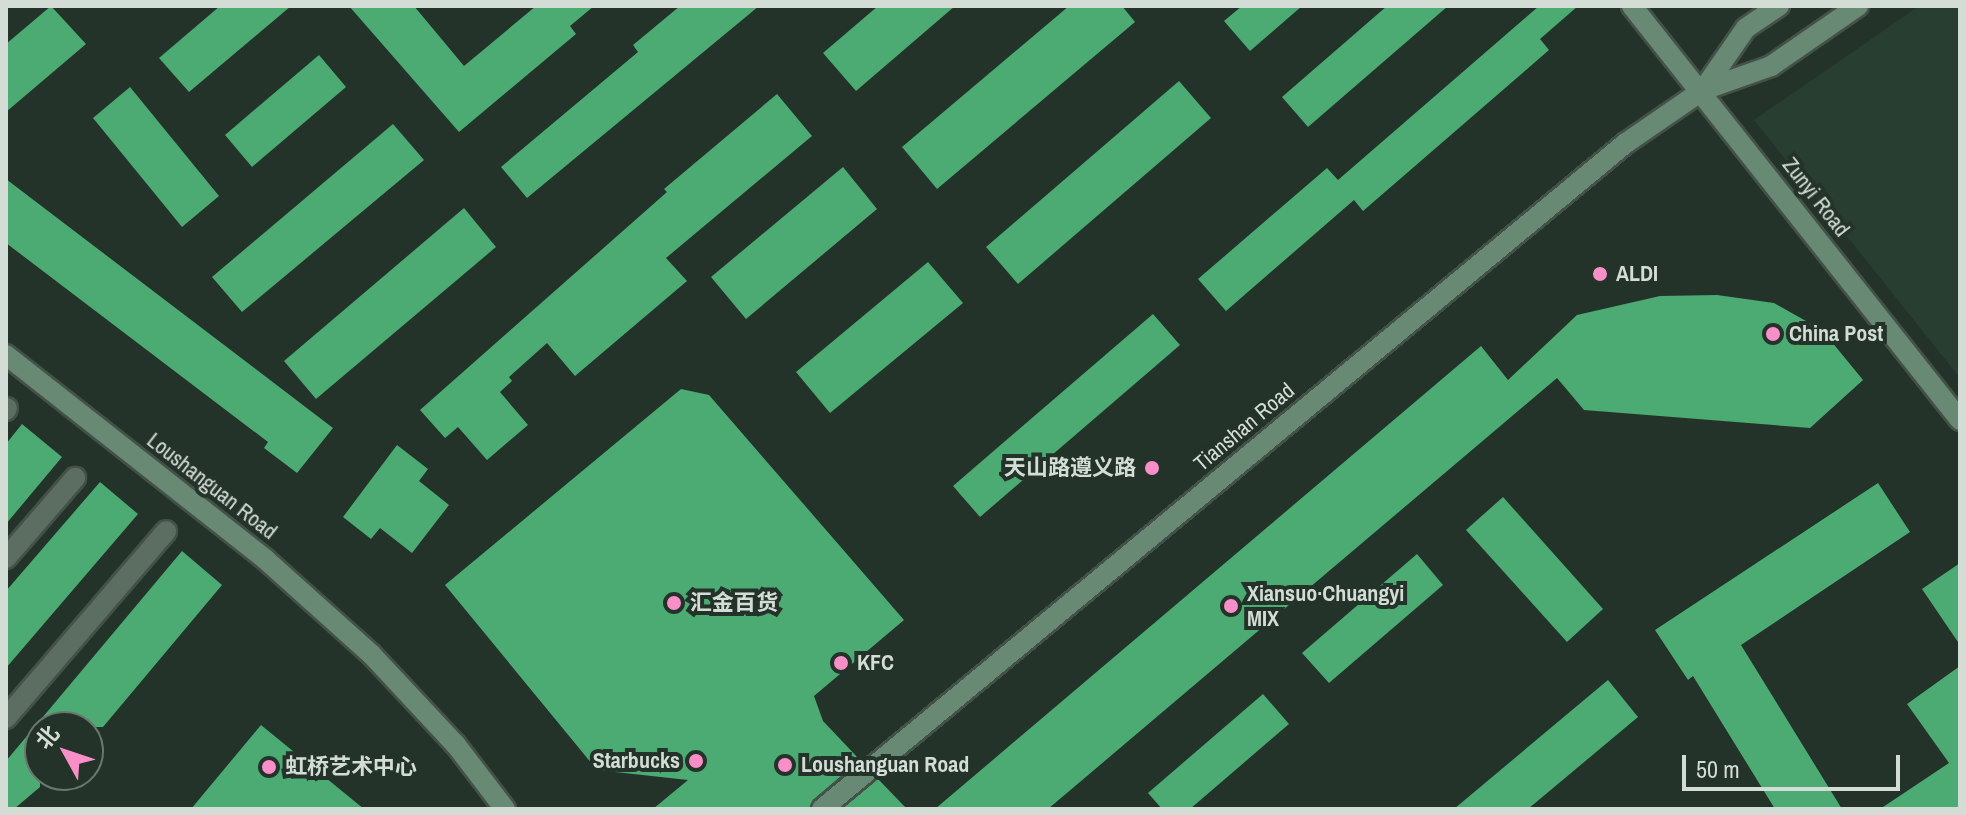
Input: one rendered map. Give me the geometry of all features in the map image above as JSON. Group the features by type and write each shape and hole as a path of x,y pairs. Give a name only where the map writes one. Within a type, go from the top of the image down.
{"main road":[{"name":"Zunyi Road","path":"1632,6 1703,90 1960,420"},
{"name":"Tianshan Road","path":"1703,90 1746,28 1779,6"},
{"name":"Tianshan Road","path":"822,809 1626,143 1703,90 1771,66 1858,6"},
{"name":"Loushanguan Road","path":"6,355 265,559 371,654 456,745 505,809"}],"street":[{"path":"6,558 75,478"},
{"path":"6,718 166,531"}],"shaded area":[{"path":"1919,6 1960,6 1960,378 1754,120"}],"building":[{"path":"51,6 86,44 6,112 6,44"},
{"path":"220,6 291,6 189,92 159,58"},
{"path":"349,6 414,6 464,66 536,6 594,6 570,26 576,34 459,132"},
{"path":"680,6 759,6 527,198 501,167 638,52 633,45"},
{"path":"878,6 955,6 856,91 823,53"},
{"path":"1069,6 1122,6 1135,22 937,189 902,147"},
{"path":"1242,6 1302,6 1250,51 1224,21"},
{"path":"1387,6 1448,6 1308,127 1282,97"},
{"path":"1539,6 1578,6 1540,39 1549,50 1363,211 1354,200 1226,311 1198,279 1327,168 1338,180"},
{"path":"319,55 346,87 252,167 225,135"},
{"path":"1179,81 1211,118 1018,284 986,247"},
{"path":"130,87 219,196 182,227 93,118"},
{"path":"777,94 812,136 666,258 687,281 575,376 547,343 509,377 512,381 500,392 528,425 487,460 458,427 445,438 420,410 667,192 664,189"},
{"path":"393,124 424,160 242,312 212,277"},
{"path":"843,167 877,209 746,319 711,277"},
{"path":"6,179 333,428 297,473 264,448 268,442 6,243"},
{"path":"464,208 496,247 316,399 284,361"},
{"path":"928,262 963,303 830,413 796,372"},
{"path":"1717,295 1774,303 1822,330 1863,380 1810,428 1584,410 1557,378 1048,809 935,809 1481,346 1508,380 1577,315 1660,296"},
{"path":"1153,314 1180,345 980,517 953,486"},
{"name":"汇金百货","path":"681,389 709,395 904,620 814,696 823,721 860,760 814,799 809,809 653,809 688,780 597,770 445,585"},
{"path":"22,424 62,457 6,524 6,444"},
{"path":"397,445 428,469 419,481 449,505 412,553 380,528 371,539 343,517"},
{"path":"100,482 138,514 6,668 6,591"},
{"path":"1878,483 1910,532 1741,645 1842,809 1775,809 1693,676 1688,680 1655,630"},
{"path":"1503,497 1603,609 1567,642 1466,530"},
{"path":"182,551 222,585 104,726 104,711 48,711"},
{"path":"1417,554 1443,585 1329,683 1302,653"},
{"path":"1960,563 1960,645 1922,589"},
{"path":"1960,666 1960,809 1880,809 1949,763 1907,704"},
{"path":"1608,680 1638,717 1528,809 1454,809"},
{"path":"1263,694 1289,724 1190,809 1162,809 1148,793"},
{"name":"虹桥艺术中心","path":"261,725 364,809 191,809"},
{"path":"24,740 24,791 35,791 14,809 6,809 6,761"},
{"path":"878,779 907,809 842,809"}],"place":[{"name":"ALDI","path":"1600,274"},
{"name":"China Post","path":"1773,334"},
{"name":"天山路遵义路","path":"1152,468"},
{"name":"汇金百货","path":"674,603"},
{"name":"Xiansuo·Chuangyi MIX","path":"1231,606"},
{"name":"KFC","path":"841,663"},
{"name":"Starbucks","path":"696,761"},
{"name":"Loushanguan Road","path":"785,765"},
{"name":"虹桥艺术中心","path":"269,767"}]}
